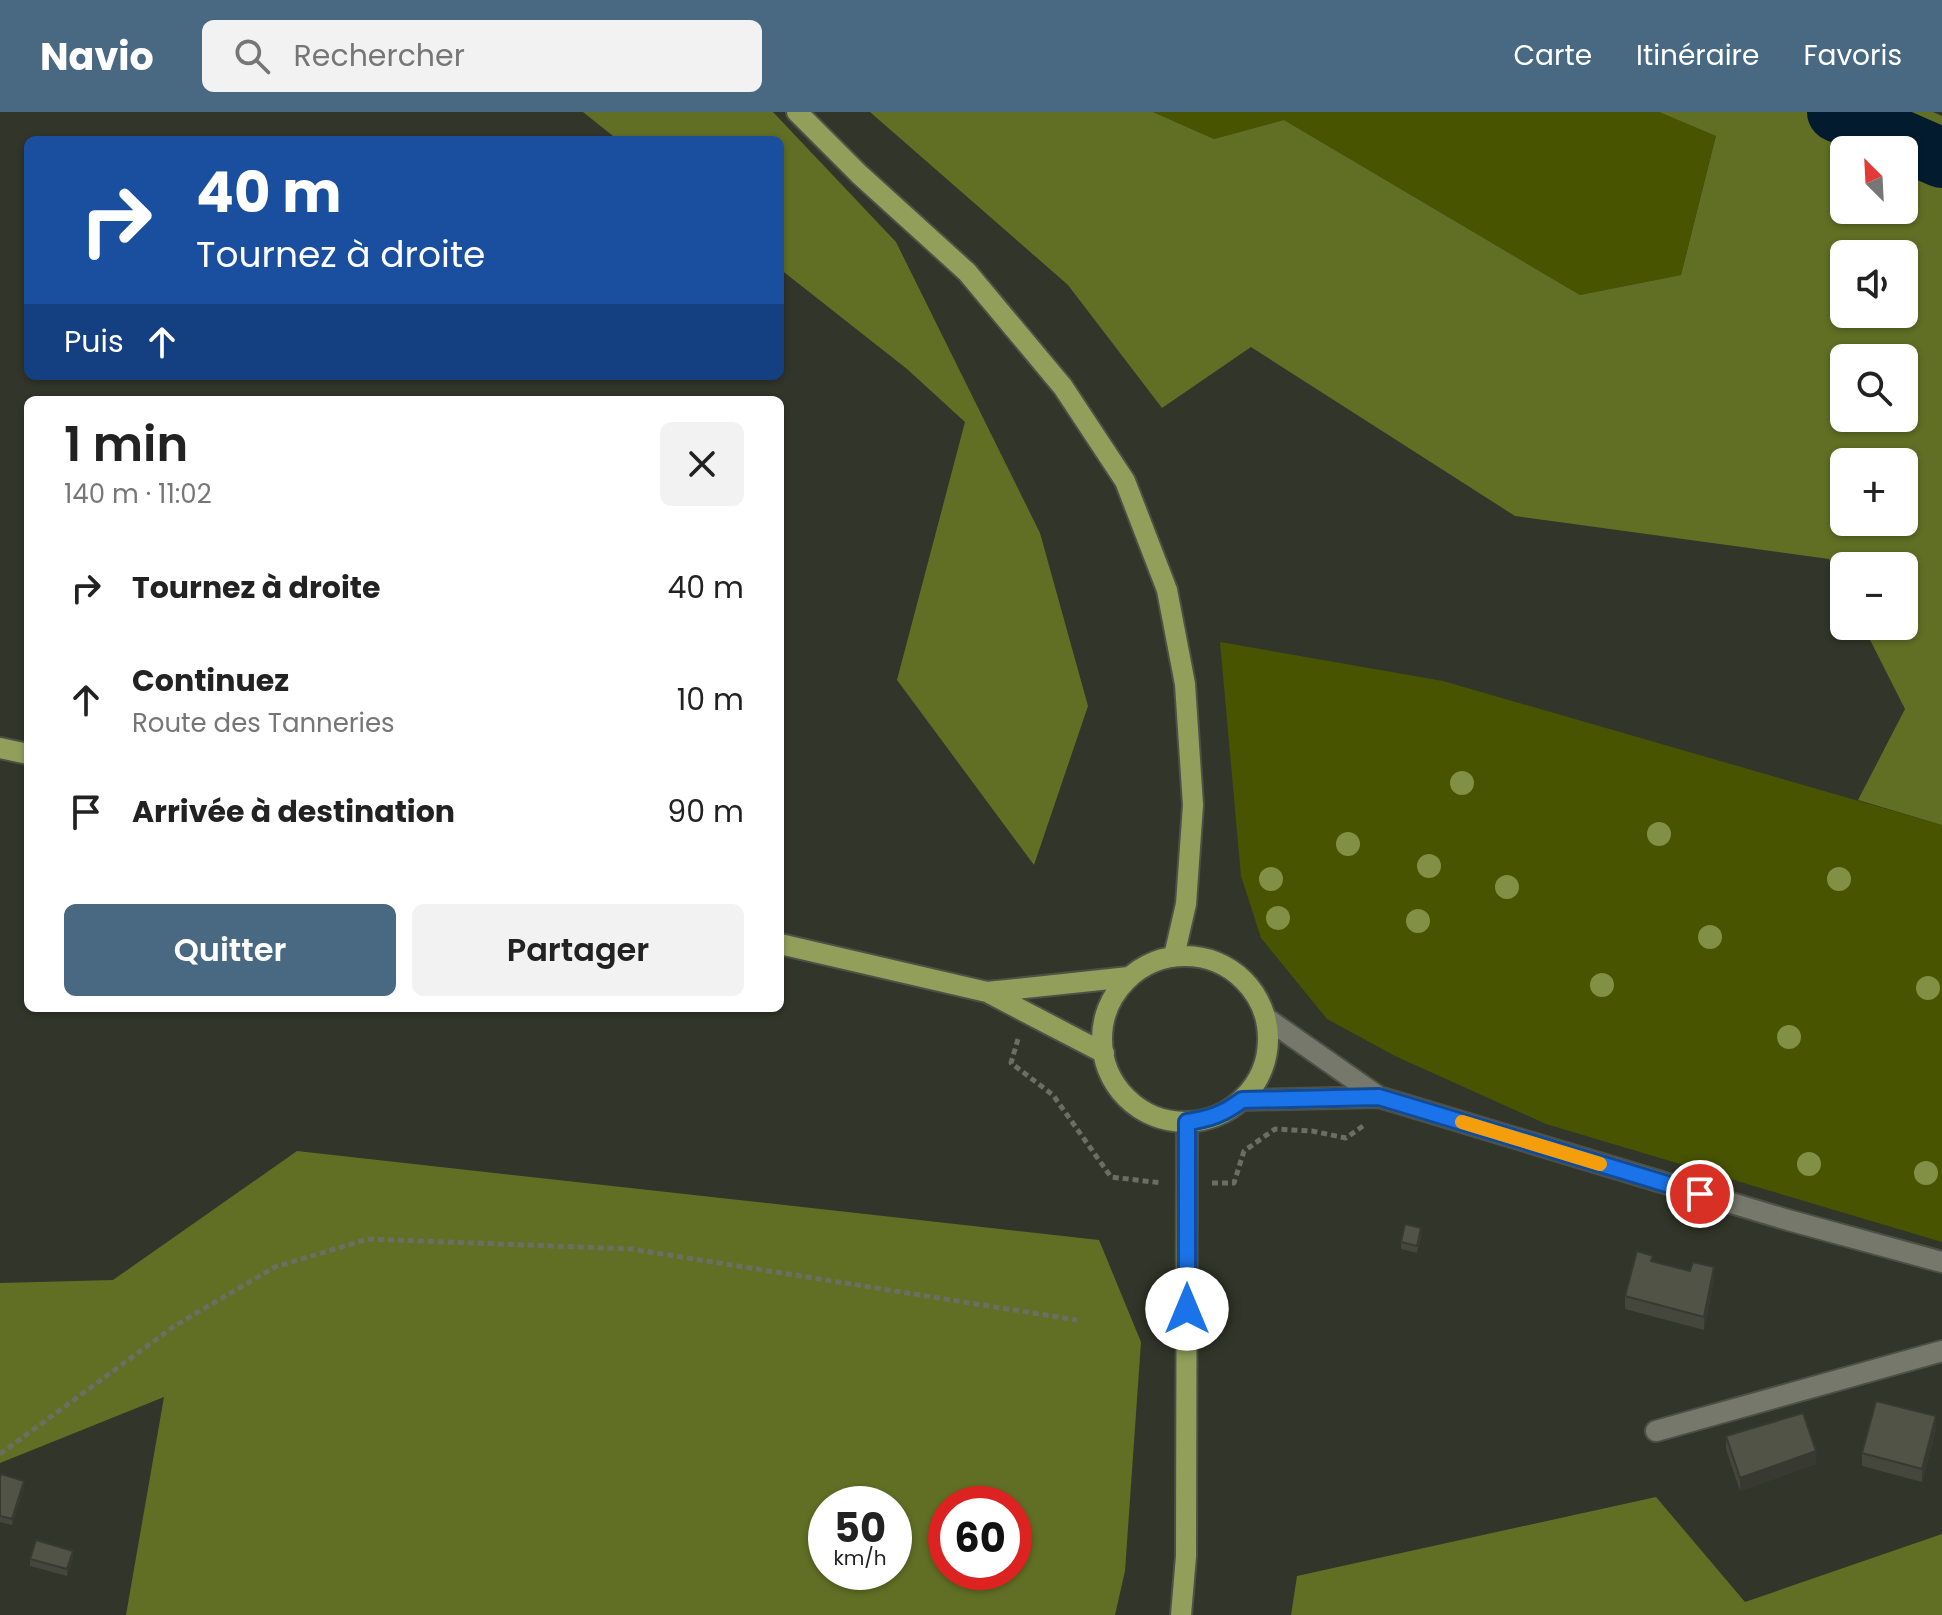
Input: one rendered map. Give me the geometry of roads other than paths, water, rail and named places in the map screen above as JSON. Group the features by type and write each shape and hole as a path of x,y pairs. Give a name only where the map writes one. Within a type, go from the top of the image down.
{"main road":[{"path":"797,112 859,174 967,272 1063,387 1125,481 1167,590 1185,684 1193,805 1186,904 1174,956"},
{"path":"0,748 24,753"},
{"path":"784,945 987,992 1104,1053"},
{"path":"1174,956 1198,956 1231,970 1257,995 1266,1018 1269,1040 1266,1062 1256,1083 1242,1100 1207,1120 1187,1122 1161,1119 1138,1109 1119,1091 1107,1069 1101,1044 1104,1018 1114,996 1129,977 1150,963 1174,956"},
{"path":"987,992 1129,977"},
{"path":"1181,1615 1186,1556 1187,1122"}],"street":[{"path":"1266,1018 1379,1097"},
{"path":"1242,1100 1379,1097 1773,1216 1942,1262"},
{"path":"1656,1431 1942,1351"}],"waterway":[{"path":"1837,112 1942,158"}]}
